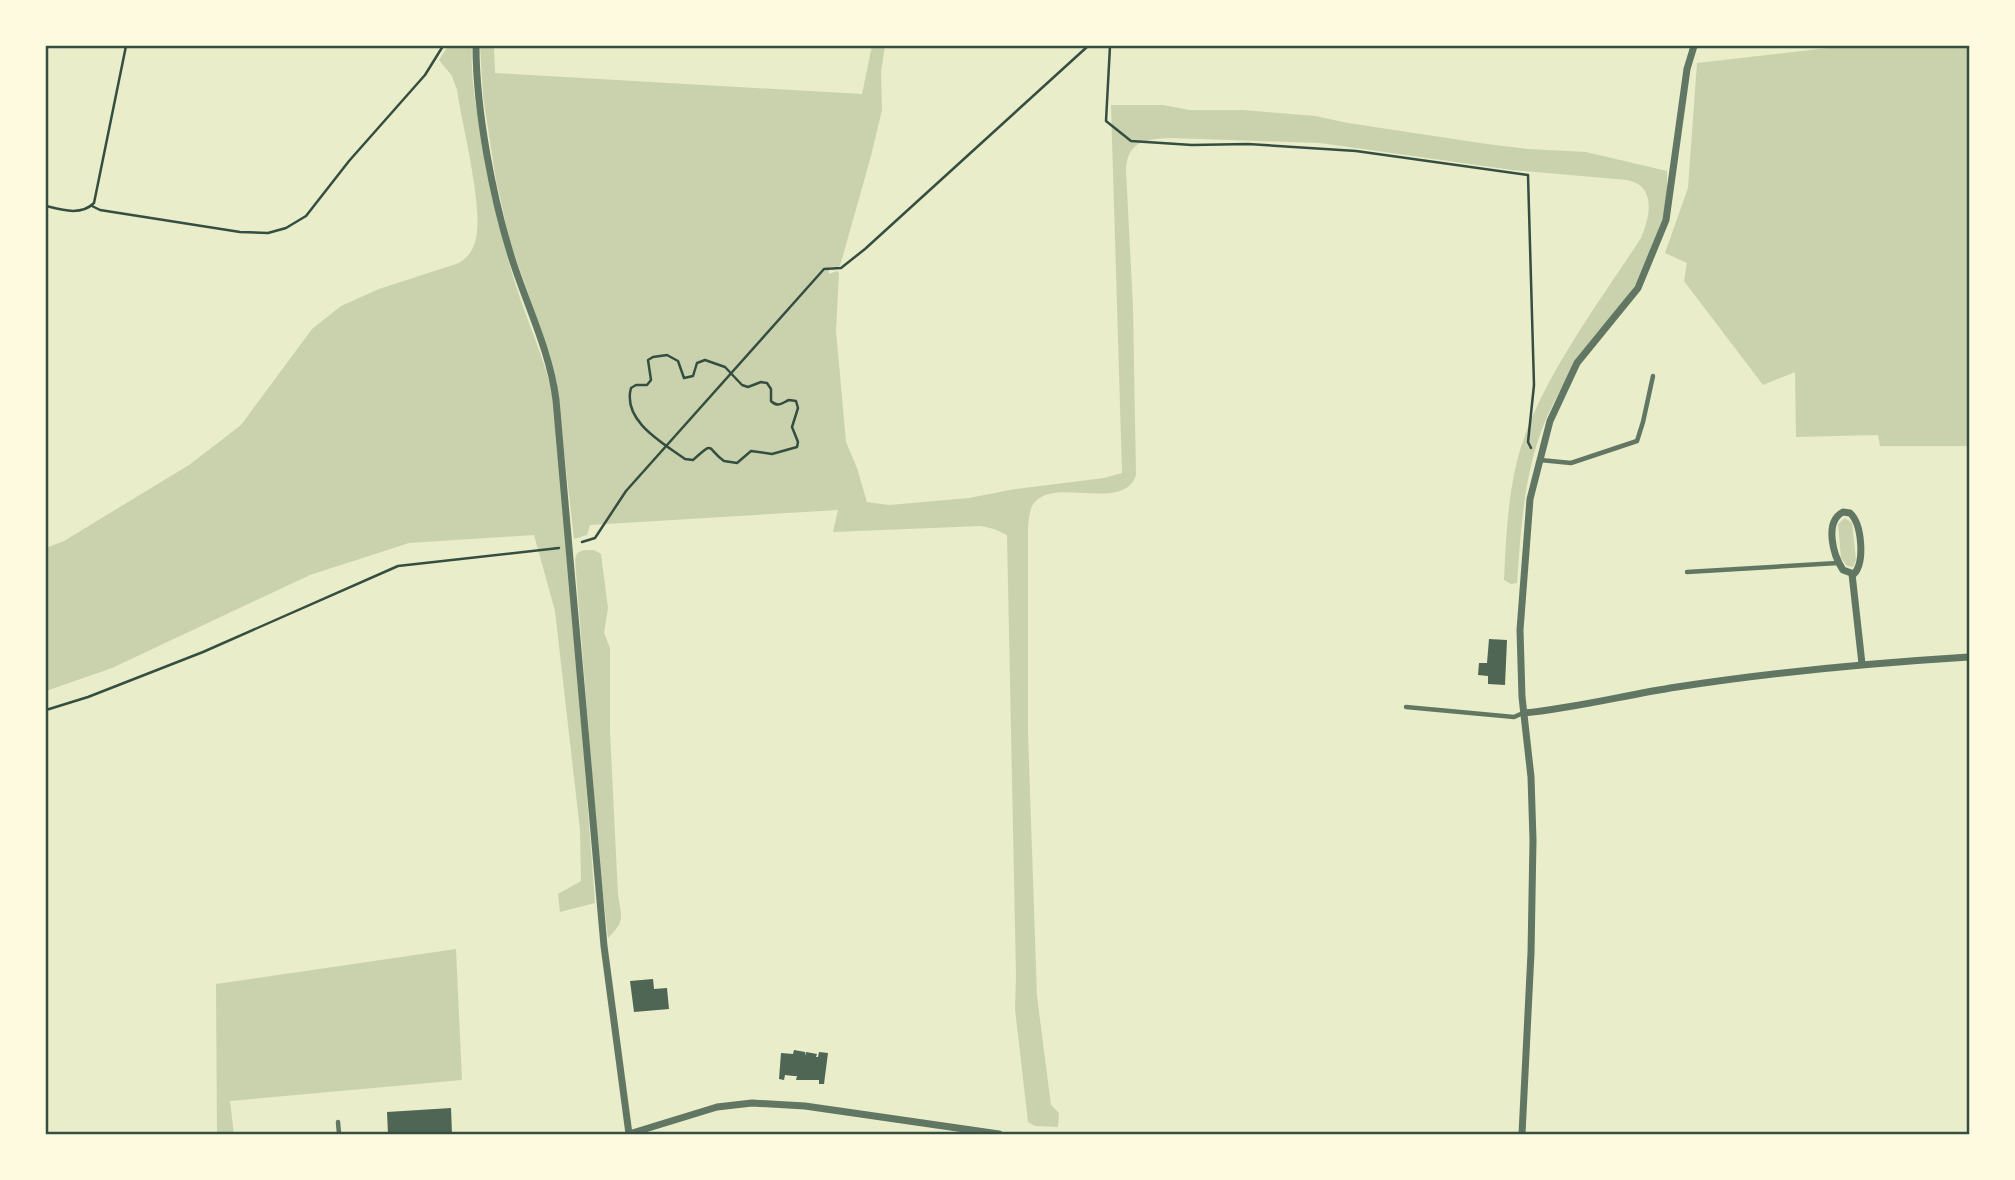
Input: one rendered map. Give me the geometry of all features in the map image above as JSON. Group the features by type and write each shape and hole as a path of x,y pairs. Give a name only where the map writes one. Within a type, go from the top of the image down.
{"street":[{"path":"476,46 480,98 503,226 554,386 571,547 570,563 604,946 629,1134 717,1107 752,1103 805,1106 999,1135"},
{"path":"1522,1135 1533,900 1531,776 1520,660 1520,612 1529,508 1538,461 1550,421 1577,363 1638,288 1666,220 1687,69 1694,46"},
{"path":"1846,512 1856,521 1860,556 1860,567 1852,574 1844,571 1838,563 1832,524 1837,515 1846,512"},
{"path":"1852,574 1862,664"},
{"path":"1524,713 1573,707 1679,687 1862,664 1969,657"}],"lane":[{"path":"1538,461 1571,463 1637,441 1653,376"},
{"path":"1688,572 1838,563"},
{"path":"1406,707 1514,717 1524,713"},
{"path":"338,1122 339,1135"}],"path":[{"path":"93,206 126,46"},
{"path":"46,206 75,211 93,206 100,210 240,232 268,233 286,228 306,216 349,161 425,75 443,46"},
{"path":"46,710 88,697 203,652 397,566 571,547 595,538 621,497 824,269 838,270 865,249 1088,46"},
{"path":"1110,46 1106,121 1131,141 1192,145 1248,144 1356,151 1528,175 1534,385 1528,442 1538,461"},
{"path":"656,356 670,356 678,361 682,376 687,378 694,376 697,363 703,360 724,366 729,373 747,387 761,382 767,383 771,387 771,401 775,404 796,401 798,408 792,427 797,446 772,454 751,451 738,462 730,463 720,459 712,448 704,449 695,459 685,460 642,425 631,409 631,388 635,385 647,385 651,380 648,360 656,356"}],"green space":[{"path":"448,46 472,46 476,104 499,224 554,403 595,903 560,912 558,894 581,881 580,830 555,611 534,535 409,543 310,575 112,668 46,691 46,548 64,541 189,465 241,425 312,329 341,306 379,289 459,263 471,251 477,228 475,190 457,90 452,76 439,60"},
{"path":"480,46 494,46 495,73 862,94 872,46 885,46 881,72 882,110 871,156 840,266 829,267 829,274 837,271 839,273 836,331 846,442 867,502 889,505 969,498 1122,473 1111,105 1163,105 1189,110 1243,110 1315,116 1487,144 1586,152 1667,171 1667,208 1638,281 1562,388 1540,435 1524,508 1517,583 1511,584 1504,580 1507,530 1510,496 1521,447 1531,420 1558,366 1641,238 1649,203 1643,189 1637,183 1627,180 1512,170 1320,143 1162,138 1146,141 1134,147 1130,153 1126,170 1133,307 1136,475 1129,486 1118,491 1059,492 1046,495 1032,506 1028,527 1028,733 1037,996 1051,1105 1059,1113 1058,1127 1035,1126 1028,1122 1015,1009 1007,535 981,526 833,532 838,510 590,525 587,535 574,539 556,380 550,355 510,242 496,180 483,96"},
{"path":"1845,46 1969,46 1969,446 1880,446 1878,435 1796,437 1795,372 1763,385 1684,281 1687,263 1665,253 1688,188 1697,63"},
{"path":"1845,518 1852,523 1856,560 1853,567 1847,566 1841,558 1838,524"},
{"path":"594,550 601,554 608,608 604,633 610,648 610,732 621,914 620,923 608,938 599,860 575,560 577,553"},
{"path":"456,949 462,1080 230,1101 234,1134 217,1134 216,984"}],"building":[{"path":"1489,639 1507,640 1505,685 1488,684 1488,676 1478,675 1479,663 1487,663"},
{"path":"653,979 654,989 667,988 669,1009 634,1012 630,981"},
{"path":"794,1050 805,1052 806,1056 806,1052 817,1054 816,1057 819,1052 828,1053 824,1084 819,1084 819,1080 796,1080 797,1076 785,1075 784,1080 779,1079 781,1053 793,1054"},
{"path":"451,1108 452,1134 388,1134 387,1112"}]}
